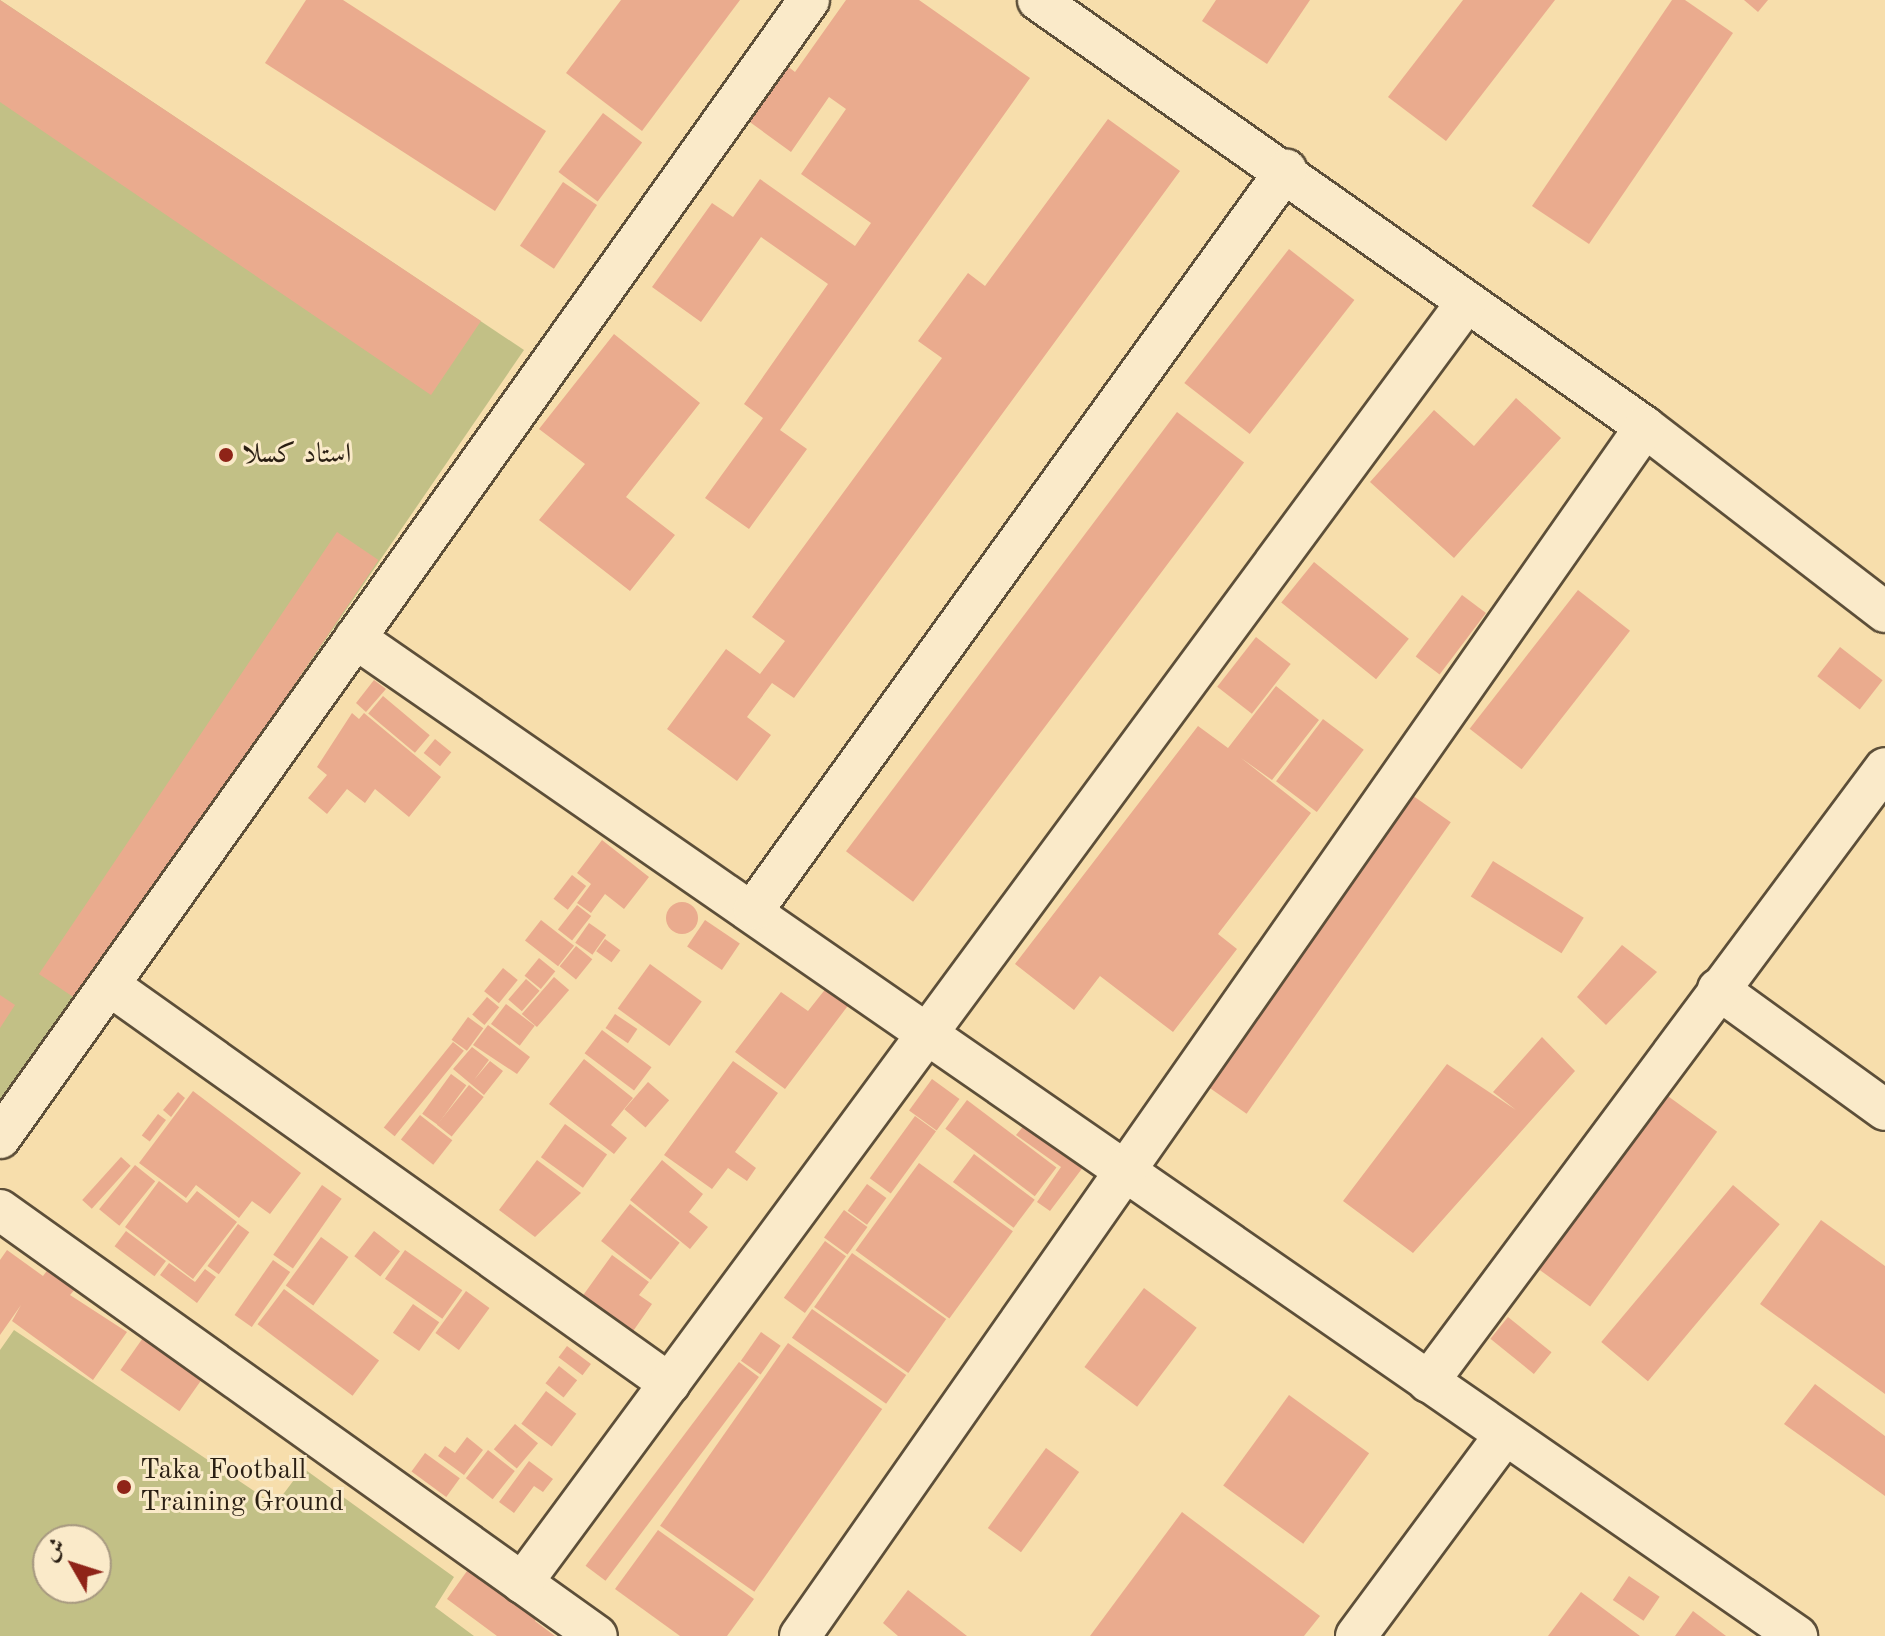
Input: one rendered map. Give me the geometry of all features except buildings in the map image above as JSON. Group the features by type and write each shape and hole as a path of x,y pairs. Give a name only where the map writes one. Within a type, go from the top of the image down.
{"street":[{"path":"0,1138 809,0"},
{"path":"1038,0 1286,170 1466,303 1645,427 1885,612"},
{"path":"754,909 1286,170"},
{"path":"522,1583 930,1034 1466,303"},
{"path":"800,1636 1645,427"},
{"path":"355,638 754,909 1124,1173 1797,1636"},
{"path":"1428,1382 1885,768"},
{"path":"109,985 670,1384"},
{"path":"1718,989 1885,1110"},
{"path":"0,1210 597,1636"},
{"path":"1356,1636 1505,1435"}],"shaded area":[{"name":"استاد كسلا","path":"0,0 524,350 0,1115"},
{"name":"Taka Football Training Ground","path":"14,1330 275,1505 303,1468 454,1577 435,1607 474,1636 0,1636 0,1350"}],"place":[{"name":"استاد كسلا","path":"226,455"},
{"name":"Taka Football Training Ground","path":"124,1487"}]}
